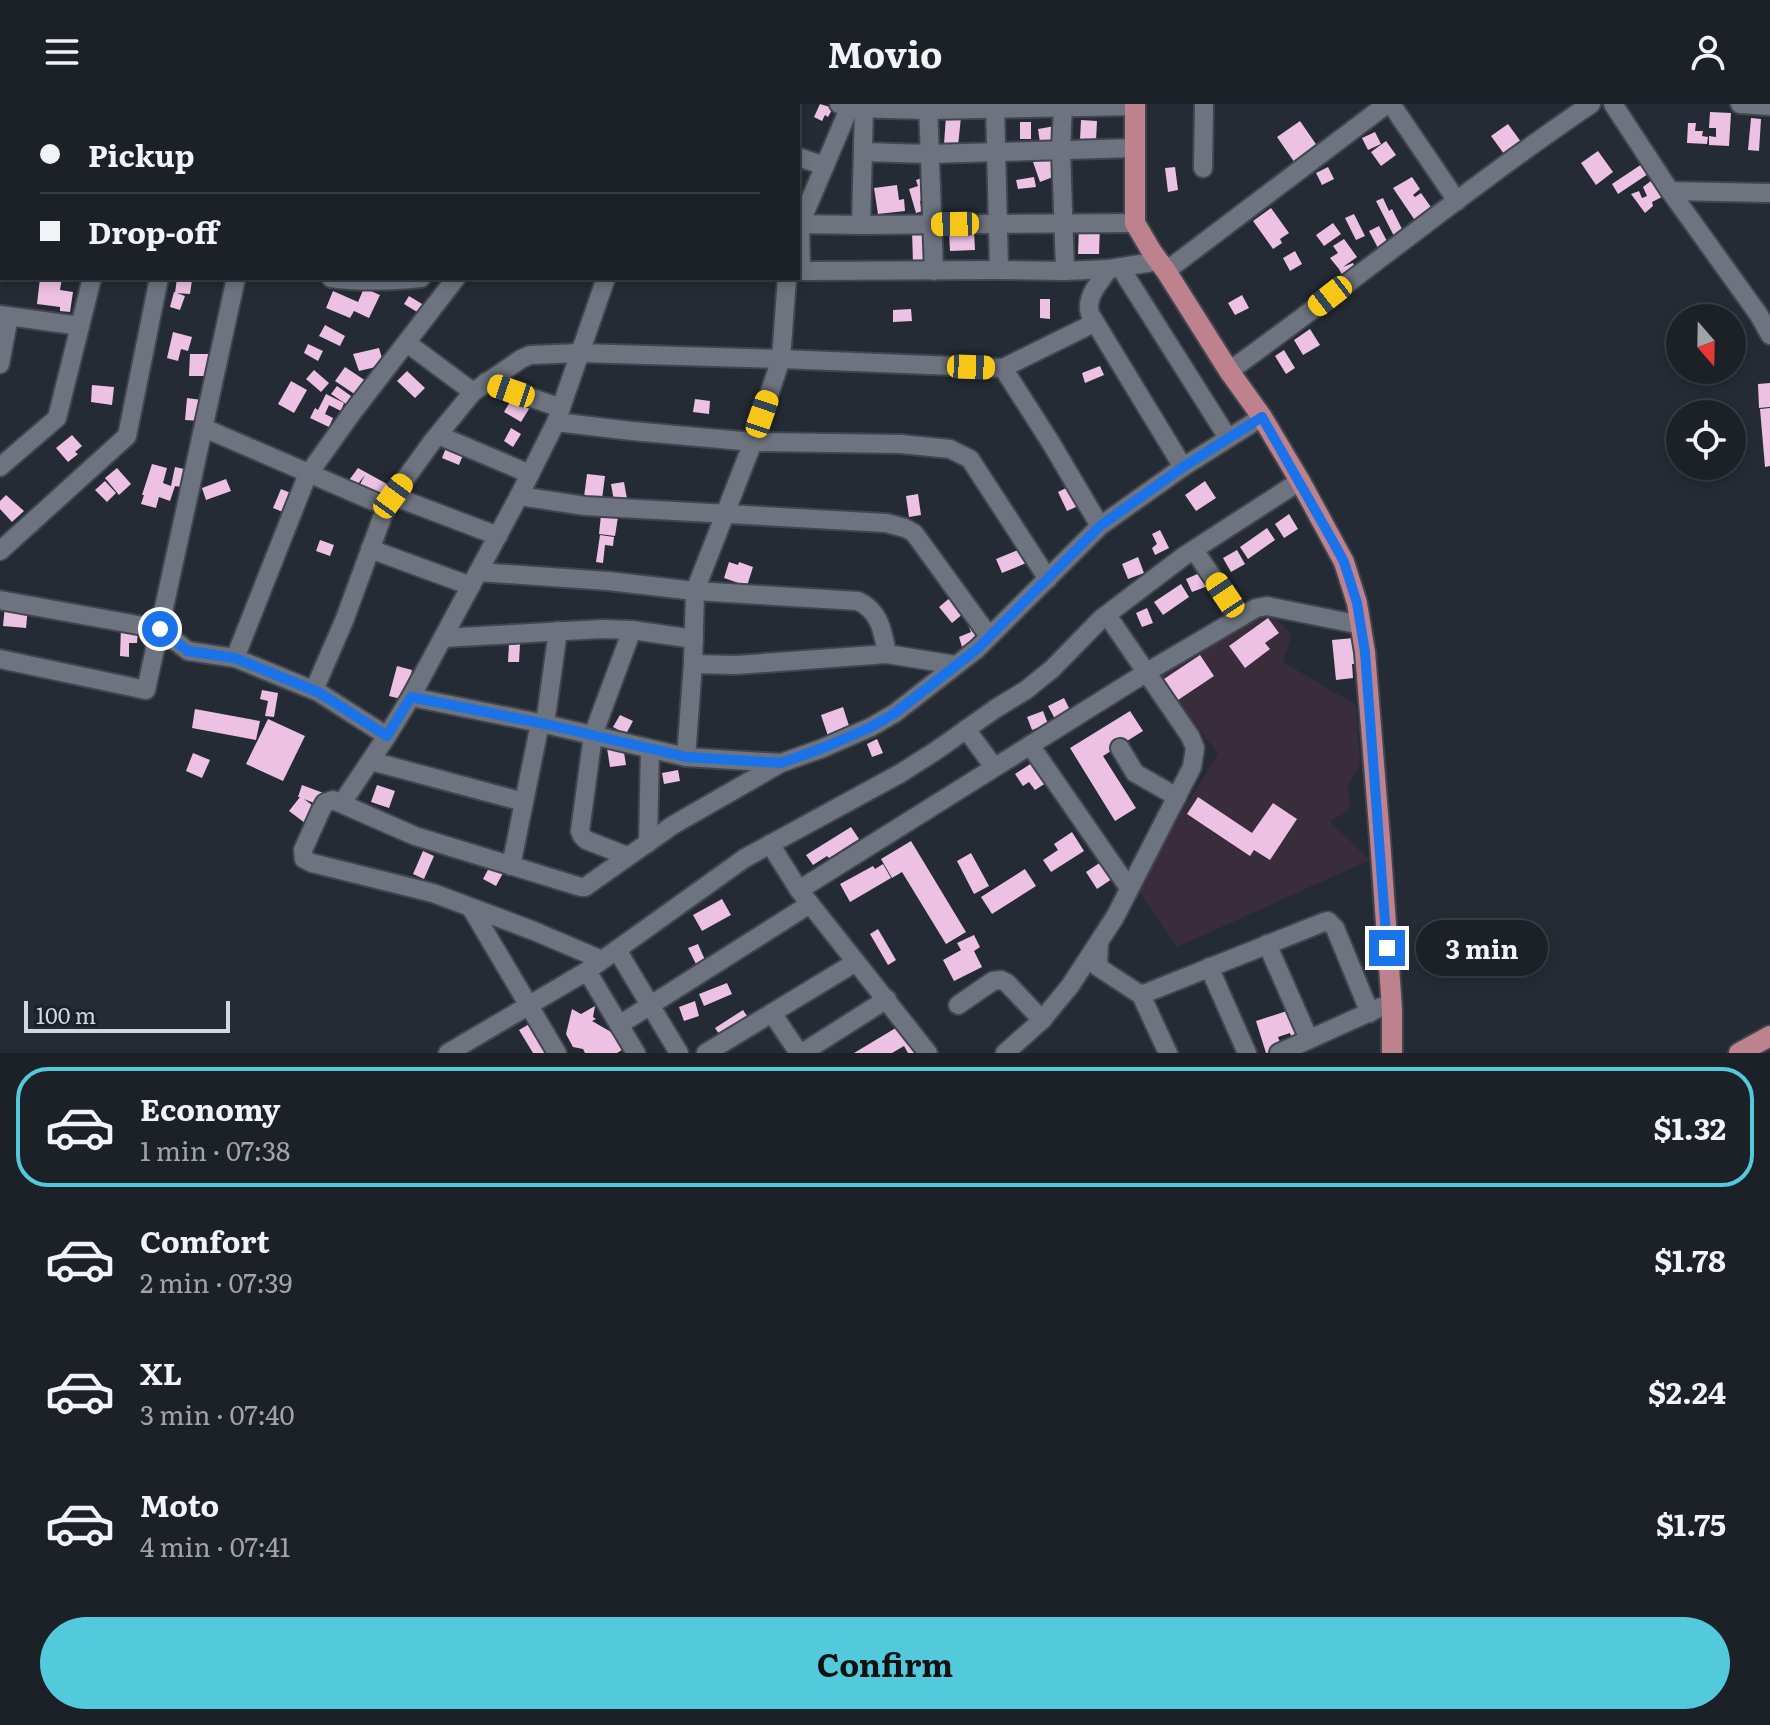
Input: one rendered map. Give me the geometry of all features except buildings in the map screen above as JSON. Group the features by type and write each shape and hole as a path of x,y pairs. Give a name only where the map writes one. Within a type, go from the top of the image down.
{"main road":[{"path":"1135,105 1135,223 1229,371 1262,417 1300,481 1344,562 1357,603 1366,667 1392,1053"},
{"path":"1739,1053 1770,1036"}],"street":[{"path":"1203,168 1204,104"},
{"path":"800,274 1065,271 1162,266 1389,104 1457,201"},
{"path":"1229,371 1591,104"},
{"path":"1613,104 1670,191 1764,316 1770,335"},
{"path":"1740,104 1770,106"},
{"path":"851,106 1135,105"},
{"path":"851,106 863,152 861,225"},
{"path":"800,222 851,106"},
{"path":"995,106 999,270"},
{"path":"1063,106 1061,150 1065,271"},
{"path":"928,107 934,271"},
{"path":"863,152 930,154 1135,148"},
{"path":"800,158 825,166"},
{"path":"1670,191 1770,193"},
{"path":"800,224 1135,223"},
{"path":"1114,268 1088,303 1090,314 1183,467"},
{"path":"1114,268 1228,438"},
{"path":"0,467 57,418 92,280"},
{"path":"0,551 127,436 159,280"},
{"path":"0,659 146,690 236,280"},
{"path":"346,280 400,280"},
{"path":"235,658 309,473 454,280"},
{"path":"342,803 411,697 519,496 558,415 605,280"},
{"path":"686,757 695,591 726,515 781,359 794,280"},
{"path":"0,364 4,315 80,326"},
{"path":"314,690 390,502 438,435 480,387 521,359 530,355 580,353 1003,368 1094,323"},
{"path":"407,343 480,387 558,415 632,431 753,442 901,444 959,452 970,459 980,472 1048,579"},
{"path":"1003,368 1100,526"},
{"path":"679,1053 651,1006 602,960 433,893 340,871 304,859 303,850 325,803 330,800 342,803 415,836 581,887 589,885 673,825 781,763 871,727 895,713 989,636 1100,526 1183,467 1262,417"},
{"path":"204,428 309,473 498,536"},
{"path":"438,435 530,474"},
{"path":"448,1053 471,1047 602,960 745,858 901,773 1026,690 1107,615 1194,550 1300,481"},
{"path":"519,496 585,506 886,523 905,528 914,533 989,636"},
{"path":"370,549 474,579 608,581 695,591 858,601 869,606 877,617 887,654"},
{"path":"1194,550 1240,617"},
{"path":"0,600 160,629 188,651 235,658 314,690 387,736"},
{"path":"619,1025 651,1006 994,767 1256,608 1267,606 1361,625"},
{"path":"1005,1053 1042,1020 1070,986 1099,942 1192,767 1195,748 1190,736 1107,615"},
{"path":"443,638 602,629 694,639"},
{"path":"627,856 586,840 582,836 581,822 593,735 632,630"},
{"path":"511,866 542,724 558,631"},
{"path":"693,664 736,665 887,654 956,665"},
{"path":"411,697 686,757 781,763"},
{"path":"966,729 994,767"},
{"path":"1030,745 1129,888"},
{"path":"1120,748 1135,773 1177,797"},
{"path":"648,843 650,749"},
{"path":"371,761 524,802"},
{"path":"770,844 804,897 928,1053"},
{"path":"471,908 557,1053"},
{"path":"1141,995 1324,922 1331,923 1335,928 1370,1013"},
{"path":"1099,942 1098,967 1141,995 1168,1053"},
{"path":"1267,944 1309,1039"},
{"path":"602,960 619,1025 636,1053"},
{"path":"706,1053 856,962"},
{"path":"1209,967 1247,1053"},
{"path":"958,1005 993,981 1001,980 1042,1020"},
{"path":"772,1013 801,1053 887,999"},
{"path":"1279,1053 1391,1003"}],"shaded area":[{"path":"1268,612 1292,634 1283,662 1356,705 1360,765 1347,788 1351,806 1344,814 1329,821 1370,860 1177,947 1139,891 1181,813 1218,754 1160,676"}],"route":[{"path":"160,629 188,651 235,658 318,692 387,736 411,697 686,757 781,763 871,727 895,713 977,649 1100,526 1183,467 1262,417 1319,513 1344,562 1357,603 1365,652 1387,948"}]}
